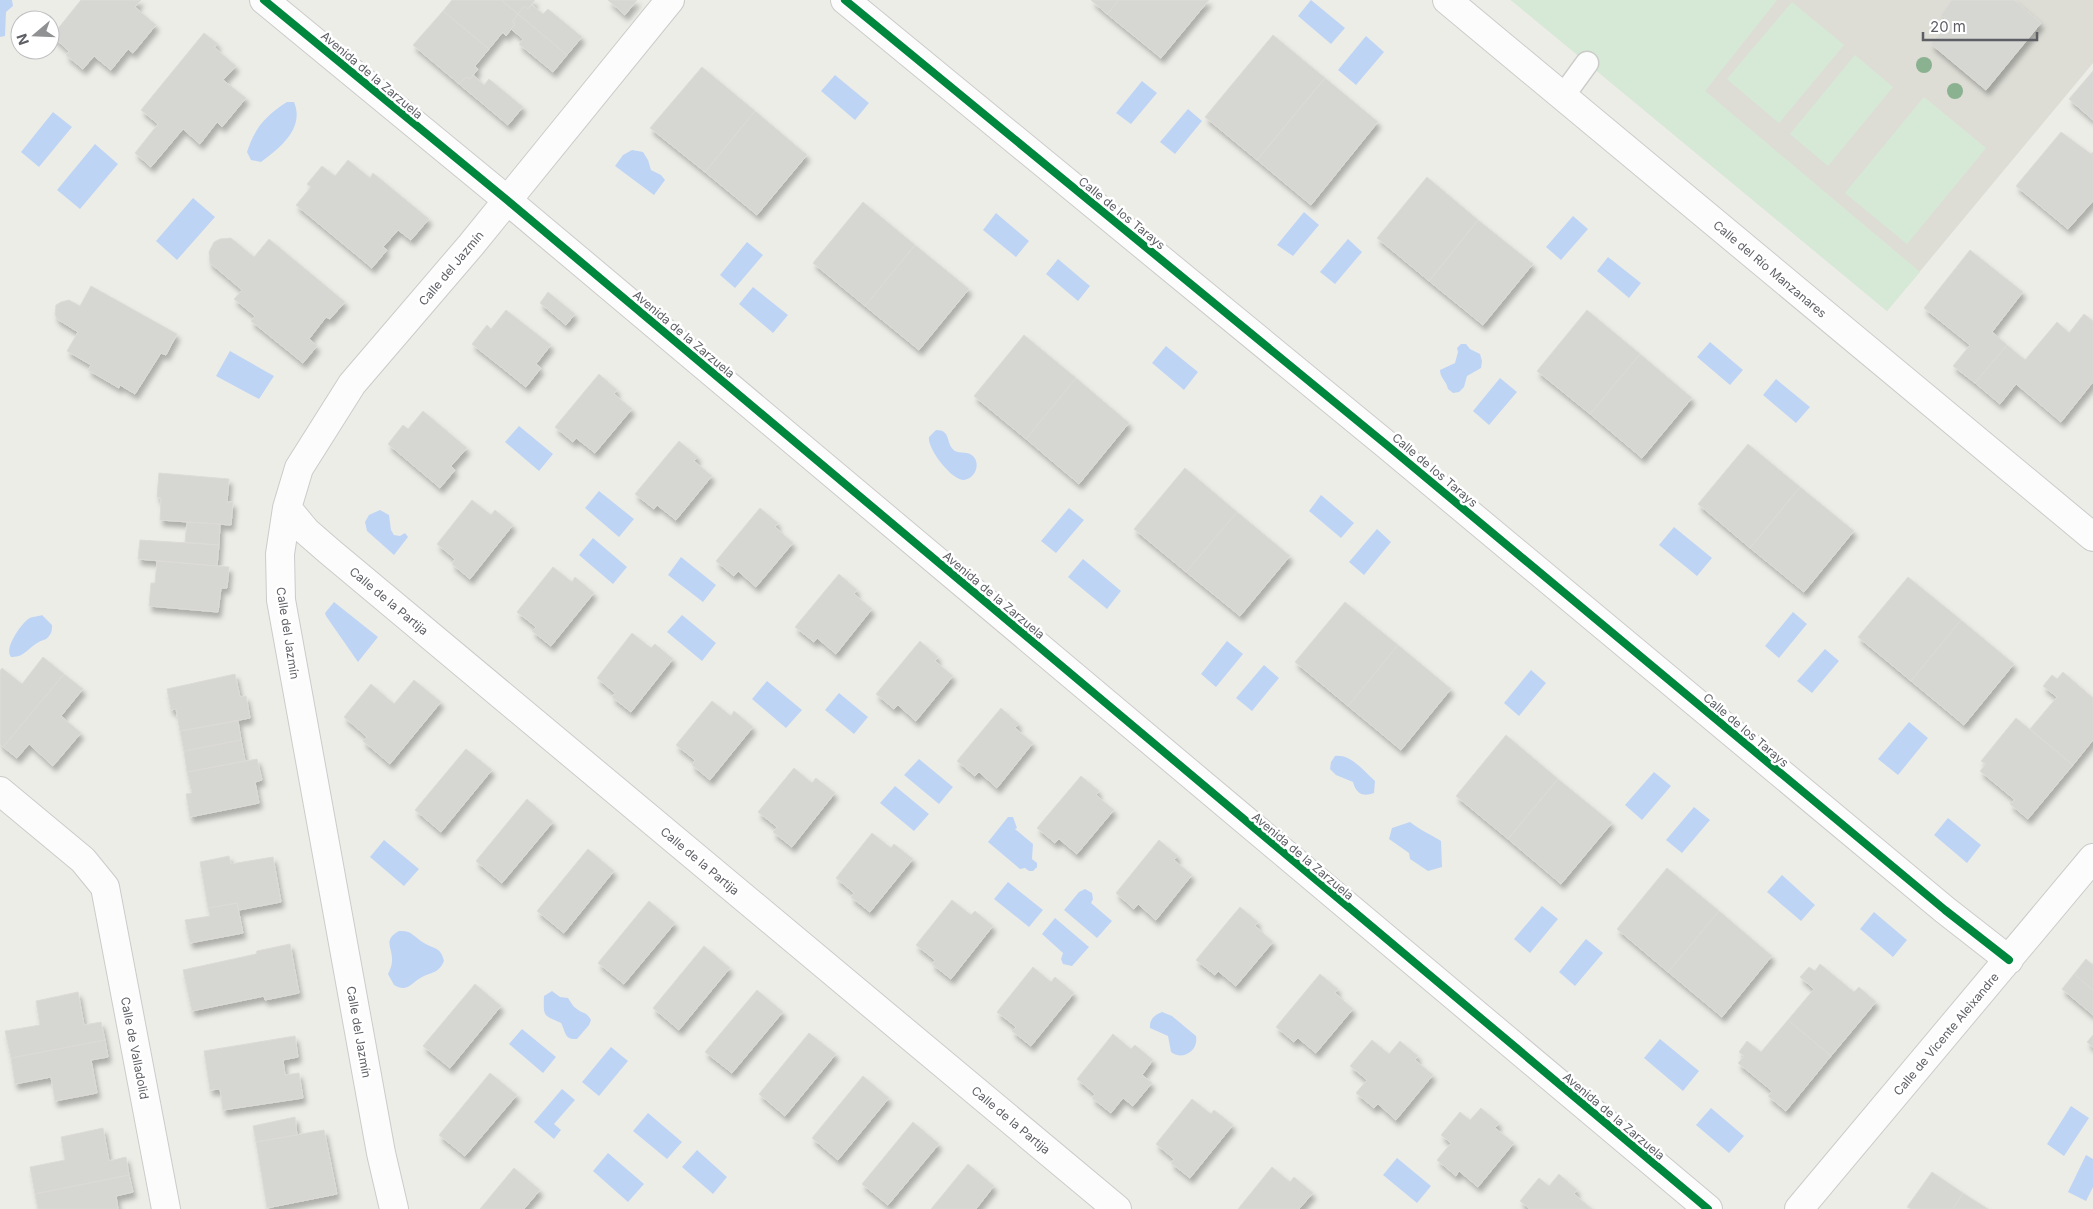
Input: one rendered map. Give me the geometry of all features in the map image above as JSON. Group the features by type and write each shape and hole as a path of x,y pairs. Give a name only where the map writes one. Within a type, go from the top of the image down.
{"street":[{"name":"Avenida de la Zarzuela","path":"264,0 507,200 1708,1209"},
{"name":"Calle del Jazmín","path":"394,1209 379,1143 280,600 280,554 287,508 299,468 352,384 471,245 670,0"},
{"name":"Calle de los Tarays","path":"845,0 1388,446 1945,910 2009,960"},
{"name":"Calle del Río Manzanares","path":"1447,0 2093,537"},
{"name":"Calle de la Partija","path":"287,508 306,531 329,551 1118,1209"},
{"name":"Calle de Valladolid","path":"0,791 82,860 105,887 166,1209"},
{"name":"Calle de Vicente Aleixandre","path":"1799,1209 2093,858"}],"lane":[{"path":"1563,96 1587,63"}],"shaded area":[{"path":"1511,0 2093,0 2093,63 1887,311"}],"green space":[{"path":"1511,0 1777,0 1705,91 1920,272 1887,311"},
{"path":"1792,2 1844,45 1779,123 1727,79"},
{"path":"1855,55 1893,87 1828,166 1790,134"},
{"path":"1924,97 1986,148 1907,244 1845,193"}],"water":[{"path":"0,0 12,0 13,6 6,12 5,36 0,37"},
{"path":"1311,0 1345,28 1331,44 1298,16"},
{"path":"1366,36 1384,52 1356,85 1338,70"},
{"path":"835,75 869,103 855,120 821,91"},
{"path":"1142,81 1157,93 1131,124 1116,113"},
{"path":"287,102 294,102 297,111 296,120 289,137 261,162 251,160 247,152 253,136 267,117"},
{"path":"1188,109 1202,121 1175,154 1160,142"},
{"path":"53,112 72,127 39,167 21,152"},
{"path":"95,144 118,164 80,209 57,190"},
{"path":"632,150 643,152 651,170 661,175 665,180 654,195 615,166 623,155"},
{"path":"193,198 215,217 177,260 156,241"},
{"path":"1304,212 1319,225 1293,256 1277,245"},
{"path":"996,213 1029,241 1016,257 983,230"},
{"path":"1573,216 1588,229 1561,260 1546,247"},
{"path":"1348,239 1362,252 1335,284 1320,272"},
{"path":"747,242 763,255 735,288 720,275"},
{"path":"1608,257 1641,283 1629,298 1597,271"},
{"path":"1058,259 1090,286 1078,301 1046,274"},
{"path":"753,287 788,315 773,333 739,304"},
{"path":"1710,342 1743,370 1730,385 1697,357"},
{"path":"1461,344 1466,344 1470,349 1480,354 1481,368 1467,376 1464,387 1459,392 1453,393 1448,389 1440,370 1455,363 1458,352 1457,348"},
{"path":"1166,346 1198,372 1184,390 1152,363"},
{"path":"230,351 274,376 259,399 216,376"},
{"path":"1500,378 1517,392 1489,425 1473,411"},
{"path":"1776,379 1810,407 1796,423 1763,395"},
{"path":"519,426 553,454 539,471 505,442"},
{"path":"936,430 944,432 955,451 973,456 977,467 971,477 964,480 959,479 941,463 929,442 929,437"},
{"path":"599,491 634,519 619,537 585,508"},
{"path":"1321,495 1354,523 1341,538 1309,511"},
{"path":"1069,508 1084,520 1056,553 1041,541"},
{"path":"380,510 389,515 391,530 394,535 400,536 405,533 408,537 394,555 367,531 365,522 369,515"},
{"path":"1674,527 1712,558 1697,576 1659,545"},
{"path":"1377,529 1391,542 1364,575 1349,562"},
{"path":"593,538 627,567 613,584 579,555"},
{"path":"681,557 716,585 703,602 668,575"},
{"path":"1083,559 1121,591 1107,609 1068,577"},
{"path":"334,602 378,637 358,662 326,616 325,613"},
{"path":"1793,612 1807,624 1779,658 1765,646"},
{"path":"42,615 52,625 50,635 23,654 11,657 9,649 13,638 20,628 32,617"},
{"path":"682,615 716,643 702,661 667,632"},
{"path":"1227,641 1243,654 1216,687 1201,674"},
{"path":"1825,649 1839,661 1812,693 1797,681"},
{"path":"1264,665 1279,678 1252,711 1236,698"},
{"path":"1531,670 1546,683 1519,716 1504,703"},
{"path":"767,681 802,710 786,728 752,699"},
{"path":"839,693 868,717 854,734 825,710"},
{"path":"1909,722 1928,738 1898,775 1878,759"},
{"path":"1335,756 1352,760 1362,768 1375,781 1374,793 1360,794 1353,782 1336,775 1330,769 1331,762"},
{"path":"919,759 953,787 939,804 904,775"},
{"path":"1654,772 1671,786 1642,820 1625,805"},
{"path":"895,786 929,814 914,831 880,803"},
{"path":"1694,807 1710,820 1682,853 1666,840"},
{"path":"1008,817 1013,817 1017,828 1015,829 1033,844 1032,859 1037,863 1037,867 1033,871 1025,868 1020,869 988,842"},
{"path":"1948,818 1981,845 1967,863 1934,835"},
{"path":"1410,822 1441,841 1442,867 1428,871 1410,859 1409,853 1389,839 1392,828"},
{"path":"384,840 419,869 404,886 370,857"},
{"path":"1782,875 1815,905 1801,921 1767,892"},
{"path":"1008,882 1043,910 1029,927 994,899"},
{"path":"1085,889 1092,893 1093,899 1091,903 1112,921 1097,938 1064,910 1079,892"},
{"path":"1542,906 1558,919 1530,953 1514,939"},
{"path":"1874,912 1907,940 1893,957 1860,929"},
{"path":"1055,918 1089,947 1072,966 1063,964 1061,959 1063,953 1042,934"},
{"path":"399,931 410,933 437,949 443,956 444,961 435,972 422,977 406,988 394,985 388,974 392,961 389,944 394,934"},
{"path":"1586,939 1603,953 1575,986 1559,972"},
{"path":"552,991 560,997 568,998 574,1007 586,1014 591,1020 577,1039 568,1037 561,1023 551,1019 544,1012 544,996"},
{"path":"1162,1012 1172,1016 1196,1036 1195,1046 1189,1053 1175,1055 1171,1052 1168,1036 1150,1028 1153,1018"},
{"path":"522,1029 556,1057 543,1073 509,1044"},
{"path":"1660,1039 1699,1071 1683,1091 1644,1058"},
{"path":"611,1047 628,1061 599,1096 582,1082"},
{"path":"562,1089 575,1100 554,1124 561,1130 554,1139 534,1122"},
{"path":"2071,1106 2089,1118 2064,1156 2047,1144"},
{"path":"1711,1108 1744,1136 1729,1153 1696,1125"},
{"path":"648,1113 682,1142 667,1159 633,1131"},
{"path":"697,1150 727,1177 713,1194 682,1167"},
{"path":"608,1153 644,1184 628,1202 593,1171"},
{"path":"2086,1155 2093,1159 2093,1187 2086,1201 2068,1192"},
{"path":"1397,1158 1431,1186 1417,1203 1383,1175"}],"building":[{"path":"81,0 141,0 135,7 156,25 133,53 128,49 111,70 94,56 83,69 66,55 69,51 60,43 60,26"},
{"path":"452,0 501,0 518,14 512,22 515,24 506,36 503,32 489,49 443,11"},
{"path":"501,0 535,0 528,9 524,6 518,14"},
{"path":"608,0 637,0 625,15"},
{"path":"1091,0 1119,0 1107,14"},
{"path":"1119,0 1209,0 1161,58 1107,14"},
{"path":"1952,0 2014,0 2041,23 1986,90 1931,44 1949,22 1941,15"},
{"path":"532,5 543,14 548,9 582,37 567,55 518,14 524,6 528,9"},
{"path":"443,11 489,49 475,66 478,69 470,79 466,77 459,84 413,45"},
{"path":"518,14 567,55 553,72 519,44 523,39 511,29 515,24 512,22"},
{"path":"204,33 218,44 214,47 236,66 223,80 246,98 222,127 217,122 200,144 183,129 151,167 135,153 158,124 141,110"},
{"path":"1273,35 1325,78 1257,160 1205,117"},
{"path":"702,67 755,111 705,172 650,128"},
{"path":"2093,71 2093,120 2069,99"},
{"path":"473,75 484,85 489,79 523,107 508,125 459,84 466,77 470,79"},
{"path":"1325,78 1378,122 1311,205 1257,160"},
{"path":"755,111 807,155 757,215 705,172"},
{"path":"2061,132 2091,154 2093,152 2093,201 2068,229 2016,186"},
{"path":"348,160 370,178 373,173 429,219 411,240 398,230 383,247 387,250 372,268 296,205 311,187 307,184 322,166 335,176"},
{"path":"1427,177 1478,220 1429,281 1377,238"},
{"path":"863,202 915,245 865,306 813,263"},
{"path":"1478,220 1533,264 1483,325 1429,281"},
{"path":"231,238 254,257 269,239 345,302 330,319 326,317 309,339 317,346 303,363 251,321 255,316 234,299 242,290 210,263 209,252 214,242 220,239"},
{"path":"915,245 969,289 919,350 865,306"},
{"path":"1970,250 2023,292 1992,332 2007,345 1975,383 1953,366 1970,345 1924,308"},
{"path":"91,286 177,334 166,355 161,353 135,394 120,385 119,388 88,370 91,365 67,351 78,332 57,319 55,314 56,305 69,300 80,306"},
{"path":"548,292 575,314 566,325 540,303"},
{"path":"506,310 551,345 536,364 541,368 526,387 472,344 487,325 491,329"},
{"path":"1587,310 1640,354 1590,414 1537,371"},
{"path":"2084,314 2093,321 2093,382 2061,422 2016,384 2000,404 1975,383 2007,345 2025,360 2057,322 2069,333"},
{"path":"1024,335 1076,378 1026,439 974,396"},
{"path":"1640,354 1692,398 1642,458 1590,414"},
{"path":"599,374 617,390 614,394 632,409 595,453 576,438 573,442 555,427"},
{"path":"1076,378 1129,423 1079,484 1026,439"},
{"path":"423,411 467,448 451,466 455,470 440,488 388,444 403,425 408,429"},
{"path":"679,441 698,457 694,461 712,476 676,520 657,505 654,509 635,494"},
{"path":"1748,444 1800,487 1750,548 1698,504"},
{"path":"1185,468 1237,512 1186,572 1134,529"},
{"path":"159,473 229,479 227,502 233,502 231,525 160,520 161,498 157,497"},
{"path":"1800,487 1854,531 1804,592 1750,548"},
{"path":"472,500 491,515 495,510 513,525 470,579 452,564 455,559 437,544"},
{"path":"760,508 778,523 775,527 793,543 756,587 738,571 734,576 716,561"},
{"path":"1237,512 1290,556 1240,616 1186,572"},
{"path":"187,522 220,524 219,545 185,542"},
{"path":"140,540 219,545 217,566 138,559"},
{"path":"157,561 229,567 227,588 221,588 218,612 149,606 151,583 155,583"},
{"path":"553,567 572,582 575,577 594,593 551,646 532,631 536,627 517,612"},
{"path":"839,574 857,590 854,594 872,609 836,654 817,638 814,642 795,627"},
{"path":"1908,577 1961,620 1911,681 1858,637"},
{"path":"1345,602 1398,645 1348,706 1295,662"},
{"path":"1961,620 2014,664 1964,725 1911,681"},
{"path":"632,633 651,648 655,644 673,659 631,712 612,697 615,693 597,678"},
{"path":"920,641 938,657 935,661 953,676 916,721 898,705 894,709 876,694"},
{"path":"1398,645 1451,689 1401,750 1348,706"},
{"path":"43,657 64,674 3,747 0,744 0,671 2,668 22,684"},
{"path":"2063,672 2093,698 2093,740 2073,765 2030,729 2057,697 2043,686 2052,675 2057,679"},
{"path":"64,674 83,689 61,716 81,733 53,766 29,744 17,758 3,747"},
{"path":"235,674 240,697 246,696 250,718 180,731 176,709 171,710 167,689"},
{"path":"414,680 441,702 390,764 363,741 367,737 344,717 371,684 394,704"},
{"path":"712,701 731,716 734,711 753,727 710,780 692,765 695,760 676,745"},
{"path":"1001,708 1019,724 1015,728 1033,743 997,788 979,772 975,776 957,761"},
{"path":"2016,718 2073,765 2028,819 2010,804 2015,800 1980,771 1986,764 1981,761"},
{"path":"238,721 241,740 184,751 180,731"},
{"path":"1506,735 1558,779 1508,839 1456,796"},
{"path":"241,740 245,761 187,772 184,751"},
{"path":"466,749 492,770 441,832 415,810"},
{"path":"257,759 262,780 255,782 259,803 190,817 186,794 192,793 187,772"},
{"path":"794,768 812,783 816,778 835,793 792,847 773,832 777,827 758,812"},
{"path":"1081,776 1099,791 1096,795 1114,810 1077,854 1059,839 1055,843 1037,828"},
{"path":"1558,779 1612,823 1561,884 1508,839"},
{"path":"527,799 553,822 502,883 476,861"},
{"path":"872,833 891,848 894,844 913,859 870,912 851,897 854,893 836,878"},
{"path":"1159,840 1178,856 1174,860 1192,875 1156,920 1138,904 1134,909 1116,893"},
{"path":"588,849 614,871 564,933 537,911"},
{"path":"229,856 231,864 273,857 281,902 239,910 237,903 208,908 200,862"},
{"path":"1667,868 1719,911 1668,972 1617,929"},
{"path":"952,900 971,915 975,911 993,926 951,979 932,964 935,960 916,945"},
{"path":"649,901 675,923 624,984 598,963"},
{"path":"237,903 243,933 190,943 185,920 210,916 208,908"},
{"path":"1240,907 1258,922 1255,926 1273,942 1236,986 1218,971 1215,975 1196,960"},
{"path":"1719,911 1772,956 1722,1017 1668,972"},
{"path":"290,944 299,993 265,1000 264,996 192,1011 183,970 256,954 257,951"},
{"path":"704,946 730,968 679,1030 653,1008"},
{"path":"2086,959 2093,965 2093,990 2074,974"},
{"path":"1820,964 1854,992 1859,987 1876,1002 1831,1056 1788,1020 1814,989 1800,977 1809,967 1815,971"},
{"path":"1033,967 1051,982 1055,977 1074,993 1031,1046 1012,1031 1016,1027 997,1012"},
{"path":"1320,974 1338,989 1335,993 1353,1009 1316,1053 1298,1038 1294,1042 1276,1027"},
{"path":"2074,974 2093,990 2093,1015 2062,989"},
{"path":"475,984 501,1006 450,1068 423,1046"},
{"path":"757,990 783,1012 732,1073 705,1052"},
{"path":"78,992 84,1025 101,1022 105,1040 11,1058 5,1031 40,1025 36,1001"},
{"path":"1788,1020 1831,1056 1786,1111 1768,1096 1772,1091 1738,1063 1744,1056 1739,1052 1747,1041 1761,1052"},
{"path":"809,1033 836,1054 785,1116 759,1094"},
{"path":"1113,1034 1131,1049 1135,1045 1153,1060 1142,1075 1152,1083 1133,1106 1123,1098 1111,1113 1092,1098 1095,1094 1077,1079"},
{"path":"2093,1035 2093,1047 2087,1042"},
{"path":"295,1036 298,1057 283,1060 285,1075 299,1073 303,1098 223,1110 220,1089 210,1090 204,1051"},
{"path":"105,1040 108,1057 91,1060 97,1093 55,1101 51,1077 15,1084 11,1058"},
{"path":"1372,1040 1389,1054 1400,1041 1418,1056 1415,1060 1433,1075 1396,1120 1378,1104 1374,1108 1356,1093 1367,1080 1350,1066"},
{"path":"490,1073 517,1095 465,1156 439,1135"},
{"path":"863,1076 889,1098 838,1160 812,1138"},
{"path":"1192,1099 1211,1114 1214,1110 1233,1125 1190,1178 1171,1163 1174,1159 1156,1144"},
{"path":"1481,1108 1499,1123 1495,1128 1514,1143 1478,1187 1459,1171 1456,1176 1437,1160 1451,1143 1441,1135 1460,1112 1470,1120"},
{"path":"295,1117 297,1135 256,1142 253,1126"},
{"path":"913,1122 939,1144 888,1205 862,1184"},
{"path":"103,1128 109,1161 126,1157 129,1175 35,1194 30,1167 65,1160 61,1137"},
{"path":"324,1130 337,1194 267,1208 256,1142"},
{"path":"968,1164 994,1186 976,1209 931,1209"},
{"path":"1272,1167 1290,1182 1294,1177 1313,1193 1299,1209 1238,1209"},
{"path":"514,1168 540,1190 524,1209 480,1209"},
{"path":"1932,1172 1963,1193 1953,1209 1911,1209 1907,1207"},
{"path":"1559,1174 1577,1190 1574,1194 1592,1209 1530,1209 1520,1201 1539,1178 1549,1186"},
{"path":"129,1175 133,1192 116,1196 118,1209 38,1209 35,1194"},
{"path":"1963,1193 1988,1209 1953,1209"}],"cycle path":[{"path":"264,0 507,200 1708,1209"},
{"path":"845,0 1388,446 1945,910 2009,960"}]}
